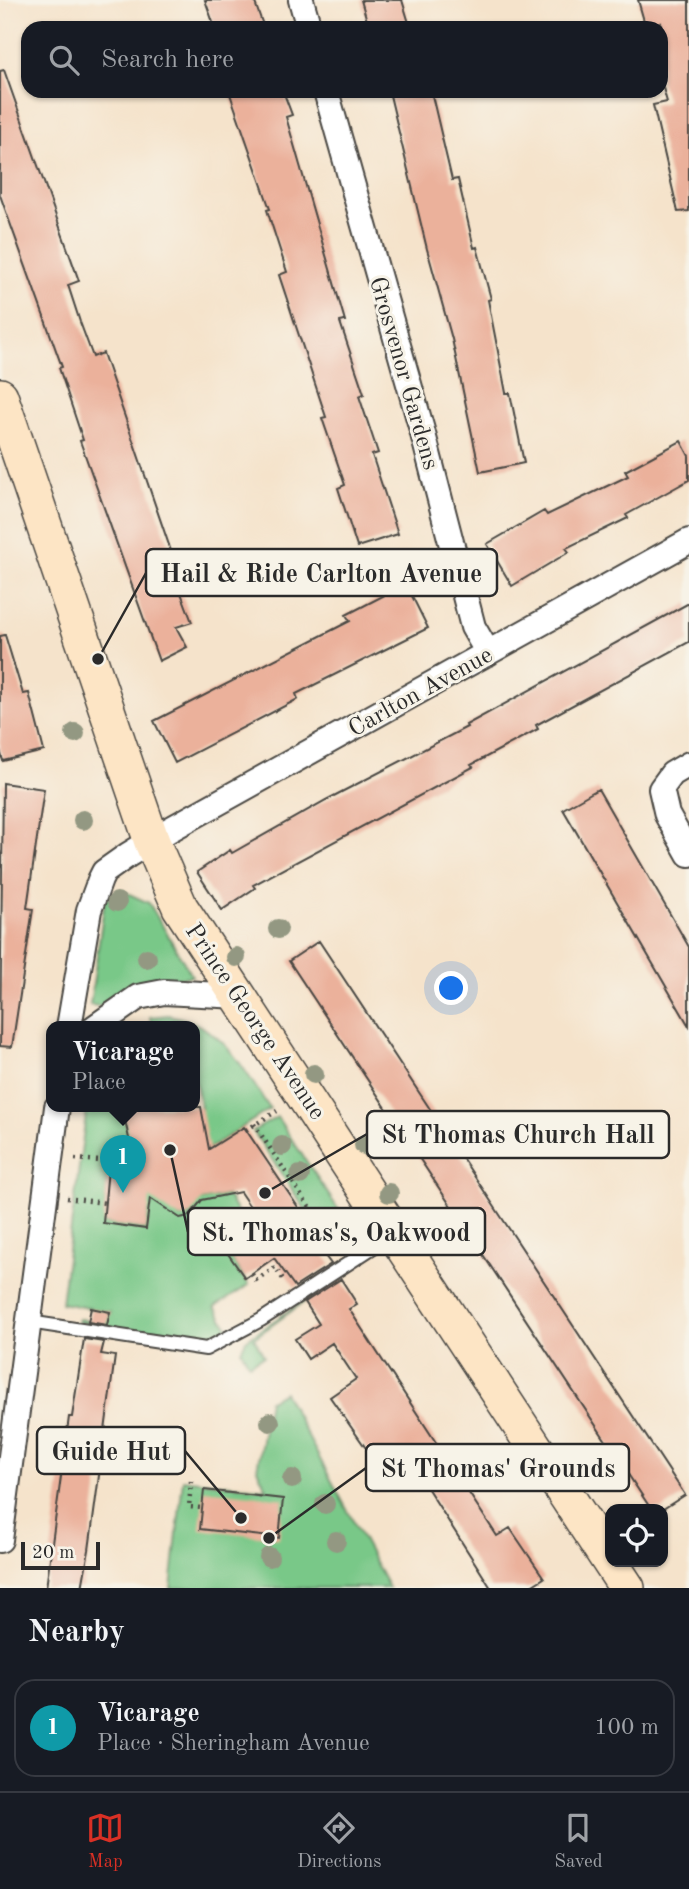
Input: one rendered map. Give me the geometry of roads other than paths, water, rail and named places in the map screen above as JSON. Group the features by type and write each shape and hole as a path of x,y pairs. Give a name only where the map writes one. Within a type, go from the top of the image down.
{"street":[{"path":"301,0 307,21"},
{"name":"Grosvenor Gardens","path":"328,98 422,430 473,626 488,653"},
{"name":"Prince George Avenue","path":"0,397 152,842 180,907 396,1232 627,1588"},
{"name":"Carlton Avenue","path":"70,1021 94,891 104,872 152,842 689,541"},
{"path":"689,764 672,774 661,789 667,814 689,854"},
{"path":"103,1021 126,1003 151,994 174,992 239,996"},
{"path":"0,1540 56,1112"}],"lane":[{"path":"29,1322 206,1349 261,1321 396,1232"}],"place":[{"name":"Hail & Ride Carlton Avenue","path":"98,659"},
{"name":"St. Thomas's, Oakwood","path":"170,1150"},
{"name":"Vicarage","path":"123,1193"},
{"name":"St Thomas Church Hall","path":"265,1193"},
{"name":"Guide Hut","path":"241,1518"},
{"name":"St Thomas' Grounds","path":"269,1538"}]}
